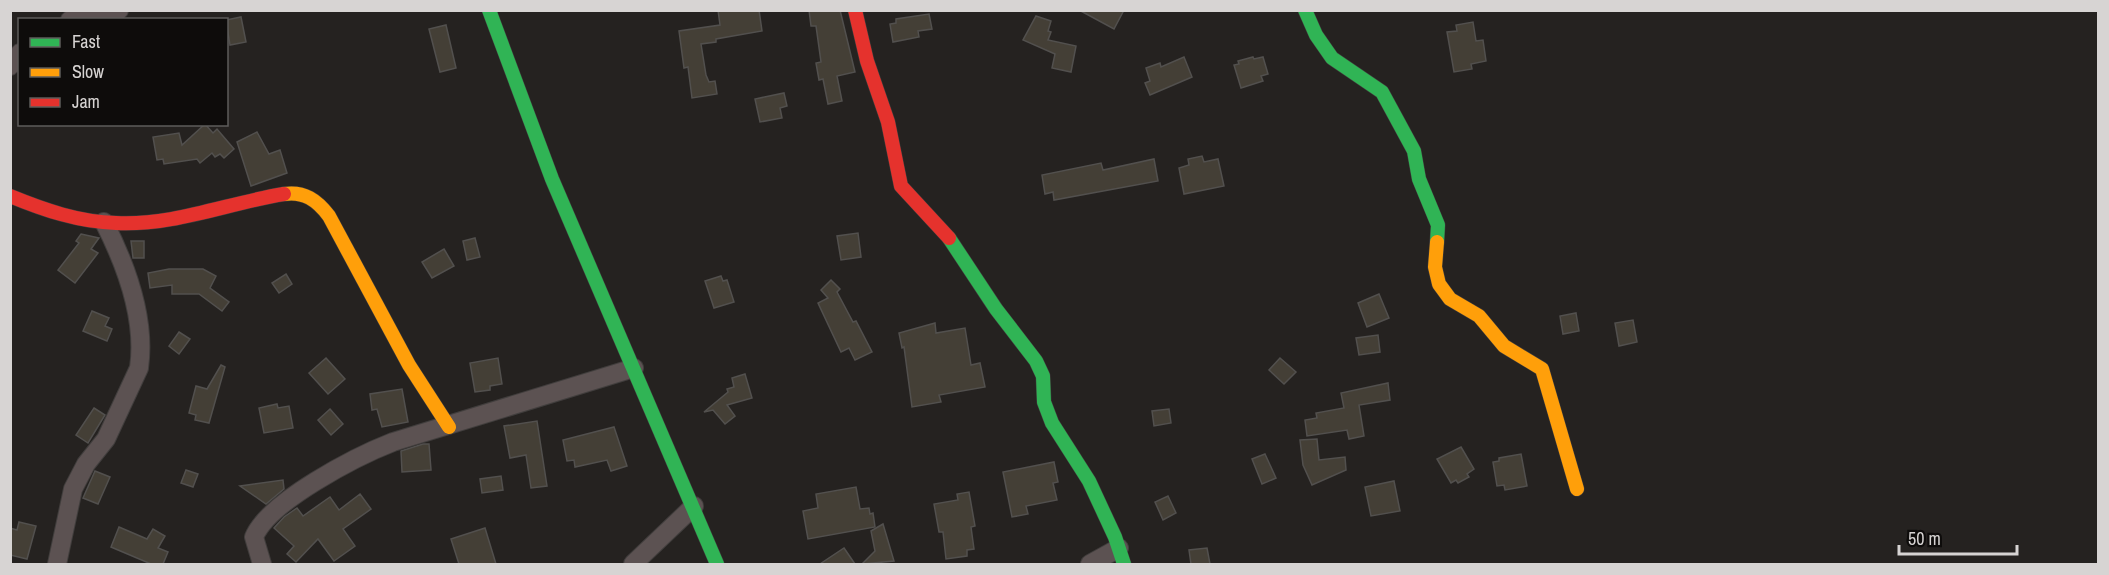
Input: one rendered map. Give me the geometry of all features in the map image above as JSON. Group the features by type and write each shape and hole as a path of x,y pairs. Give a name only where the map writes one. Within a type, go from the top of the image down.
{"street":[{"path":"80,18 119,10"},
{"path":"489,10 552,179 717,564"},
{"path":"855,10 867,61 888,122 901,186 955,245 996,309 1036,361 1043,376 1044,402 1052,423 1089,481 1121,556 1090,564"},
{"path":"1305,10 1321,42 1343,68 1375,84 1382,92 1414,151 1422,188 1438,225 1435,267 1439,284 1450,299 1479,316 1504,346 1542,369 1577,489"},
{"path":"10,196 37,207 105,222 133,223 208,212 290,193 306,195 320,206 334,224 374,295 413,374 430,403 449,427"},
{"path":"57,564 73,489 86,464 106,439 139,368 140,357 133,295 123,260 105,222"},
{"path":"262,564 255,545 258,529 294,496 360,454 634,369"},
{"path":"633,564 693,506"}],"building":[{"path":"718,10 759,10 762,31 701,44 706,75 709,82 715,81 717,94 692,98 688,67 684,68 679,31 720,25"},
{"path":"809,10 840,10 855,72 837,76 842,101 828,104 823,79 819,80 816,63 821,62 816,26 811,26"},
{"path":"1079,10 1124,10 1114,29"},
{"path":"929,14 932,29 918,31 919,37 893,42 890,24 896,23 896,19"},
{"path":"1036,16 1051,21 1048,40 1076,46 1071,72 1052,68 1055,54 1023,40"},
{"path":"241,17 246,42 230,45 228,20"},
{"path":"1473,22 1476,41 1483,40 1486,61 1471,64 1472,69 1454,72 1447,32 1457,31 1456,25"},
{"path":"446,25 456,68 440,72 429,29"},
{"path":"1184,57 1192,77 1150,95 1145,83 1150,81 1146,68 1160,63 1161,67"},
{"path":"1253,57 1254,59 1263,57 1268,74 1261,76 1263,81 1241,88 1234,65 1239,64 1238,61"},
{"path":"784,93 787,106 780,108 782,118 760,122 755,99"},
{"path":"203,126 207,126 213,133 217,129 234,149 224,158 220,154 215,157 212,153 200,163 197,159 164,164 163,159 157,160 153,137 179,133 182,145"},
{"path":"257,132 269,154 280,150 287,173 251,186 237,142"},
{"path":"1202,156 1204,162 1218,159 1224,186 1184,194 1179,168 1189,165 1188,159"},
{"path":"1154,159 1158,181 1054,200 1053,192 1045,194 1042,175 1101,163 1103,170"},
{"path":"858,233 861,257 841,260 837,236"},
{"path":"81,234 99,238 91,249 98,253 75,283 58,270 79,243 76,241"},
{"path":"475,238 480,257 467,260 463,241"},
{"path":"131,241 144,241 144,258 133,258"},
{"path":"444,249 454,266 432,278 422,262"},
{"path":"169,269 203,269 216,276 210,288 229,302 222,311 199,294 172,294 172,285 150,288 148,273"},
{"path":"286,274 292,284 279,293 272,283"},
{"path":"721,276 723,281 727,280 734,302 714,308 705,281"},
{"path":"831,280 840,289 837,292 872,352 855,360 849,348 841,352 818,303 828,298 821,290"},
{"path":"1379,294 1389,318 1367,327 1358,303"},
{"path":"92,311 109,318 105,326 112,329 107,341 83,331"},
{"path":"1576,313 1579,331 1563,334 1560,316"},
{"path":"1633,320 1637,342 1619,346 1615,323"},
{"path":"935,323 936,333 965,328 971,365 980,363 985,387 939,395 941,402 912,407 904,347 902,348 899,333"},
{"path":"179,332 190,339 179,354 169,346"},
{"path":"1378,335 1380,352 1359,355 1356,338"},
{"path":"326,358 345,379 328,394 309,373"},
{"path":"498,358 502,384 490,386 490,390 475,392 470,363"},
{"path":"1280,358 1296,372 1284,384 1269,370"},
{"path":"221,365 225,367 209,423 195,420 196,415 189,413 196,386 207,389"},
{"path":"745,374 752,398 727,405 735,416 725,424 713,410 704,412 728,392 727,389 734,387 732,378"},
{"path":"1388,383 1390,400 1359,405 1364,436 1349,439 1347,430 1307,436 1305,420 1317,418 1316,413 1344,408 1341,393"},
{"path":"402,389 408,422 382,427 377,409 372,410 370,394"},
{"path":"277,404 278,408 289,406 293,428 264,433 259,408"},
{"path":"94,408 105,415 88,443 76,435"},
{"path":"330,409 343,424 331,435 318,420"},
{"path":"1169,409 1171,423 1154,426 1152,411"},
{"path":"537,421 547,486 531,488 526,455 510,458 504,426"},
{"path":"614,427 627,466 611,471 607,460 575,467 574,460 567,461 563,440"},
{"path":"1317,439 1319,460 1345,457 1346,470 1312,485 1303,465 1300,440"},
{"path":"429,444 431,470 402,472 401,451"},
{"path":"1461,447 1474,469 1467,474 1469,477 1458,483 1456,480 1451,483 1437,459"},
{"path":"1265,454 1276,478 1262,484 1252,459"},
{"path":"1521,454 1527,486 1505,490 1504,485 1497,486 1493,462 1499,461 1499,458"},
{"path":"1054,462 1058,482 1053,483 1057,500 1026,506 1028,514 1012,517 1003,472"},
{"path":"186,470 198,474 193,487 181,483"},
{"path":"95,471 110,477 98,504 83,498"},
{"path":"501,476 503,490 482,493 480,479"},
{"path":"283,480 284,489 266,504 240,486"},
{"path":"1394,481 1400,511 1371,516 1365,487"},
{"path":"856,487 860,509 869,508 870,514 873,513 875,527 808,539 803,511 818,508 816,494"},
{"path":"969,492 975,526 971,527 974,549 967,550 967,556 946,559 943,532 939,532 934,504 958,500 957,494"},
{"path":"360,494 371,509 343,529 355,546 334,561 318,539 296,562 287,554 294,546 274,528 284,517 297,508 303,516 330,497 339,510"},
{"path":"1168,496 1176,513 1163,520 1155,502"},
{"path":"19,522 36,526 27,559 10,555 10,528 17,530"},
{"path":"883,524 894,561 862,564 875,551 871,531"},
{"path":"119,527 147,539 153,529 165,536 158,548 168,552 163,564 151,564 111,547"},
{"path":"485,528 496,564 459,564 451,539"},
{"path":"844,548 855,564 820,564"},
{"path":"1207,548 1210,564 1191,564 1189,550"}],"traffic: fast":[{"path":"489,10 552,179 717,564"},
{"path":"1305,10 1316,35 1332,58 1382,92 1414,151 1419,179 1438,225 1437,242"},
{"path":"949,238 996,309 1036,361 1043,376 1044,402 1052,423 1089,481 1115,537 1124,564"}],"traffic: slow":[{"path":"284,194 304,195 320,205 329,216 409,365 449,427"},
{"path":"1437,242 1435,267 1439,284 1450,299 1479,316 1504,346 1542,369 1577,489"}],"traffic: jam":[{"path":"855,10 867,61 888,122 901,186 949,238"},
{"path":"10,196 75,218 102,222 137,223 179,218 284,194"}]}
